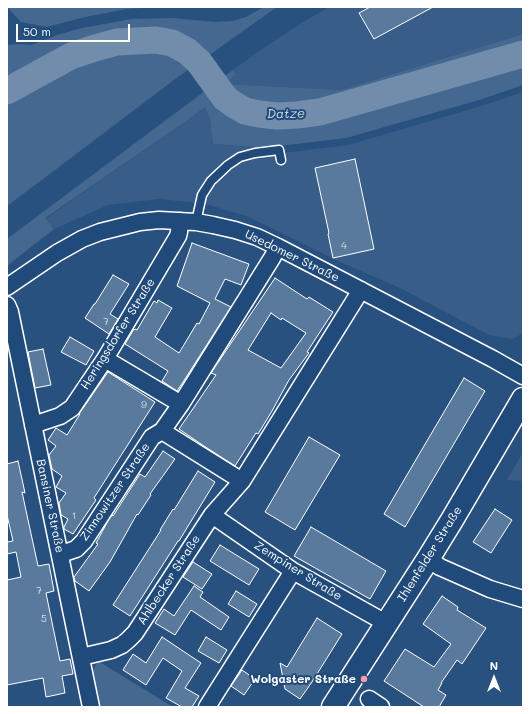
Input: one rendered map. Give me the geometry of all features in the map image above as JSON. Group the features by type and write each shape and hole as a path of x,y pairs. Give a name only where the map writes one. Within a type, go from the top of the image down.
{"main road":[{"name":"Ihlenfelder Straße","path":"333,707 428,559 523,399"}],"street":[{"name":"Usedomer Straße","path":"7,287 57,253 82,239 100,232 140,222 159,220 196,222 235,230 257,237 523,376"},
{"name":"Heringsdorfer Straße","path":"33,425 60,416 72,408 105,359 178,236 180,221"},
{"name":"Zinnowitzer Straße","path":"60,554 76,548 84,541 152,437 162,430 181,404 278,247"},
{"name":"Ahlbecker Straße","path":"81,657 111,650 122,645 135,633 212,515 242,481 361,290"},
{"name":"Bansiner Straße","path":"7,305 10,312 91,707"},
{"path":"105,359 181,404"},
{"path":"162,430 242,481"},
{"name":"Zempiner Straße","path":"212,515 293,571 386,623"},
{"path":"428,559 440,567 490,589 523,599"},
{"path":"207,707 293,571"}],"lane":[{"path":"196,222 202,195 211,181 228,165 240,157 255,153 279,150 281,160"}],"shaded area":[{"path":"7,7 157,7 127,9 85,17 47,27 21,22"},
{"path":"264,7 277,7 174,80 7,206 7,45 31,45 57,35 82,28 132,19 172,18 216,22 232,21 246,17"},
{"path":"329,7 523,7 523,34 341,90 224,84 236,74 233,70 300,24"},
{"path":"523,34 523,85 479,100 346,138 279,146 256,147 213,144 210,120 205,107 45,218 54,229 7,266 7,239 233,70 236,74 225,84 341,90"},
{"path":"523,92 523,333 513,339 489,335 400,288 338,261 249,217 206,204 159,199 108,205 54,229 45,219 205,107 210,120 213,144 256,147 258,156 348,145 481,106"},
{"path":"523,452 523,481 507,480"},
{"path":"98,661 173,707 98,707 91,674"}],"building":[{"path":"370,7 433,7 374,39 359,13"},
{"path":"355,159 374,249 333,258 315,168"},
{"path":"192,243 249,264 241,285 225,279 215,299 231,307 177,391 162,381 168,371 125,344 134,329 137,330 154,301 157,303 158,300 172,308 155,337 179,353 197,323 199,324 210,303 177,286"},
{"path":"113,275 129,284 110,314 118,319 109,334 85,318"},
{"path":"275,278 307,299 309,297 333,312 307,352 309,353 289,380 258,434 256,433 235,466 179,429 216,375 211,373","holes":["271,313 281,320 282,318 306,333 281,368 248,350"]},
{"path":"70,337 94,351 86,365 61,352"},
{"path":"43,349 51,385 35,388 28,352"},
{"path":"108,372 155,402 94,498 96,500 73,534 64,529 68,519 61,515 59,503 66,493 56,487 62,476 52,469 49,455 56,446 48,440 56,428 67,435 79,414"},
{"path":"464,378 485,391 405,527 384,514"},
{"path":"309,437 340,455 295,530 265,512"},
{"path":"163,451 175,459 150,494 151,495 138,515 137,514 110,562 89,591 75,581 74,577 98,544 96,543 109,519 112,515 113,516 140,474 145,477"},
{"path":"18,461 25,493 22,492 38,566 49,564 54,591 46,593 60,661 70,659 73,674 62,676 65,693 46,697 43,678 7,685 7,580 21,577 16,552 7,554 7,542 13,541 7,515 7,464"},
{"path":"198,471 215,482 179,541 130,616 113,605"},
{"path":"495,509 512,520 491,553 473,542"},
{"path":"311,527 386,571 370,599 294,556"},
{"path":"220,545 259,569 249,585 210,561"},
{"path":"193,562 212,574 202,589 183,577"},
{"path":"194,586 203,592 200,597 229,617 221,630 191,610 175,635 155,623 164,609 174,616"},
{"path":"236,591 257,604 249,617 228,604"},
{"path":"442,596 458,607 457,610 486,628 462,664 457,660 441,683 438,690 446,695 439,707 424,707 384,681 405,649 434,667 451,644 423,624"},
{"path":"317,618 342,634 300,699 285,689 280,663 287,667"},
{"path":"162,637 201,663 185,688 199,696 192,707 182,707 166,698 182,671 163,658 146,685 123,670 133,654 146,663"},
{"path":"206,637 227,650 219,663 198,651"},
{"path":"242,670 255,679 244,695 231,686"}],"waterway":[{"name":"Datze","path":"7,91 71,56 117,42 156,40 172,43 187,51 199,62 225,98 245,111 277,116 297,115 320,112 523,54"}],"place":[{"name":"Wolgaster Straße","path":"364,679"}]}
